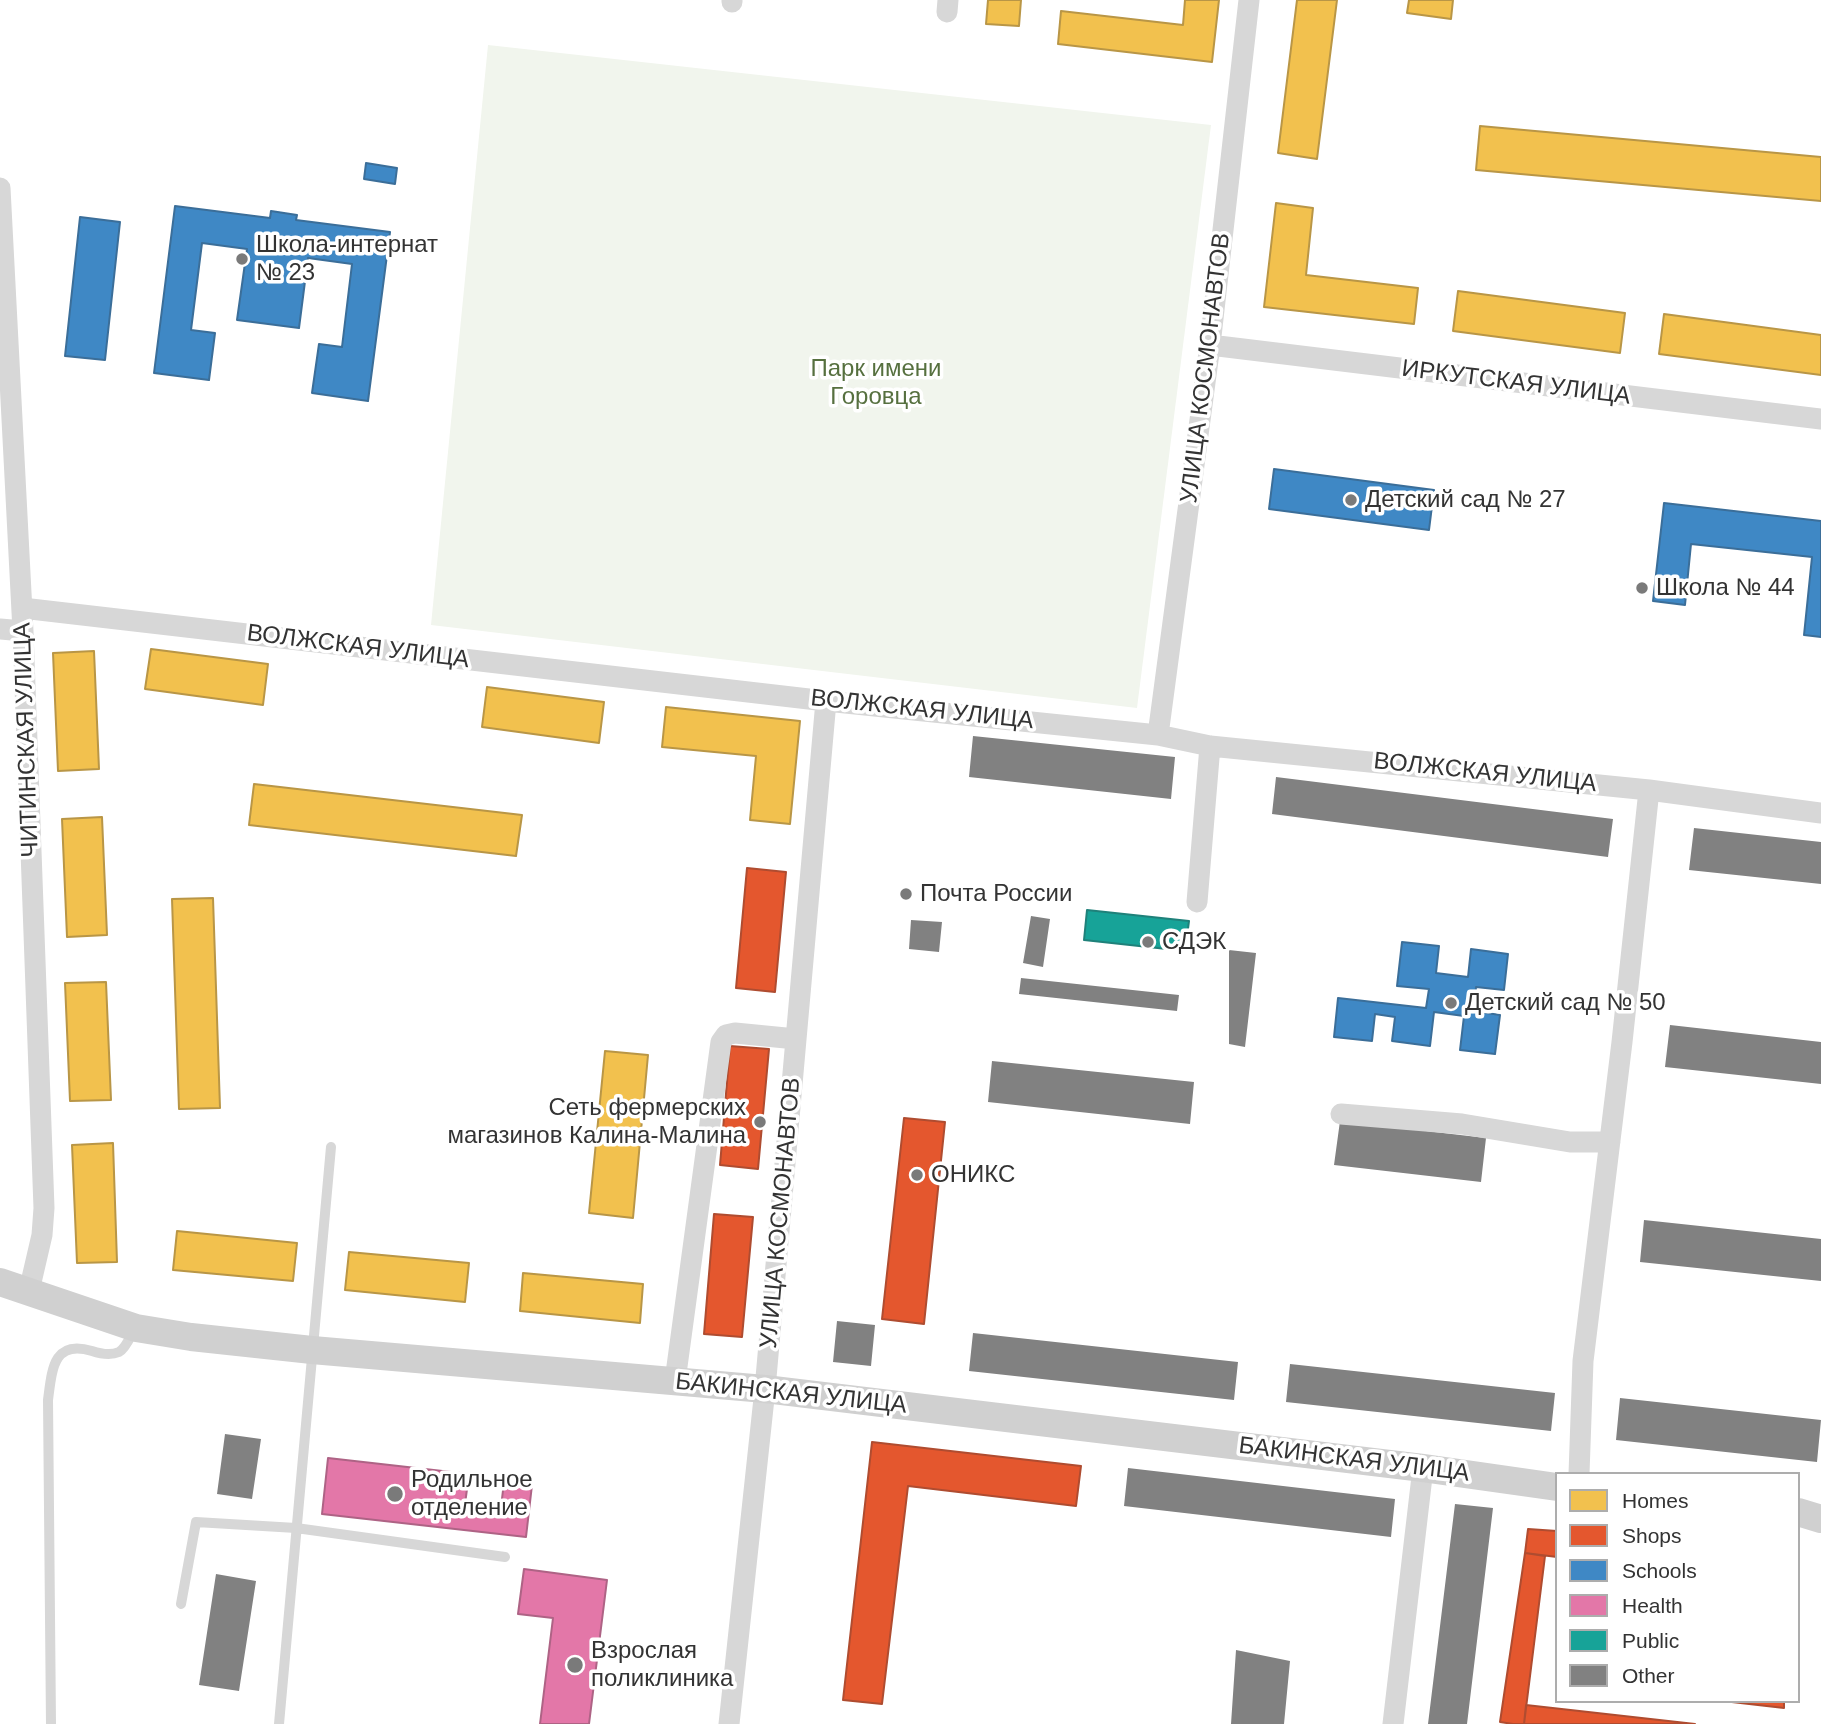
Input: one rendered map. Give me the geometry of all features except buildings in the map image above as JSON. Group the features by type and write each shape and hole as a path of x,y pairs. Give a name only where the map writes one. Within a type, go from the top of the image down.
{"street":[{"name":"УЛИЦА КОСМОНАВТОВ","path":"1158,735 1210,345 1249,0"},
{"name":"ЧИТИНСКАЯ УЛИЦА","path":"0,188 23,631 44,1208 42,1234 29,1291"},
{"name":"ИРКУТСКАЯ УЛИЦА","path":"1210,345 1821,419"},
{"name":"ВОЛЖСКАЯ УЛИЦА","path":"22,608 826,701 1158,735 1210,746 1649,790 1821,813"},
{"path":"0,629 23,631"},
{"name":"УЛИЦА КОСМОНАВТОВ","path":"729,1724 765,1389 826,701"},
{"path":"1197,902 1210,746"},
{"path":"1579,1472 1583,1361 1622,1042 1649,790"},
{"path":"675,1381 720,1042 726,1035 735,1033 796,1039"},
{"path":"1341,1114 1462,1124 1570,1142 1610,1142"},
{"name":"БАКИНСКАЯ УЛИЦА","path":"0,1282 136,1328 191,1337 765,1389 1423,1468 1555,1487"},
{"path":"1393,1724 1423,1468"},
{"path":"1800,1513 1821,1520"}],"lane":[{"path":"279,1724 331,1147"},
{"path":"51,1724 48,1400 52,1370 64,1351 73,1347 108,1354 121,1351 136,1328"},
{"path":"181,1604 195,1522 296,1528 505,1557"}],"green space":[{"name":"Парк имени Горовца","path":"488,45 1211,125 1137,708 431,625"}],"place":[{"name":"Школа-интернат № 23","path":"242,259"},
{"name":"Детский сад № 27","path":"1351,500"},
{"name":"Школа № 44","path":"1642,588"},
{"name":"Почта России","path":"906,894"},
{"name":"СДЭК","path":"1148,942"},
{"name":"Детский сад № 50","path":"1451,1003"},
{"name":"Сеть фермерских магазинов Калина-Малина","path":"760,1122"},
{"name":"ОНИКС","path":"917,1175"},
{"name":"Родильное отделение","path":"395,1494"},
{"name":"Взрослая поликлиника","path":"575,1665"}]}
